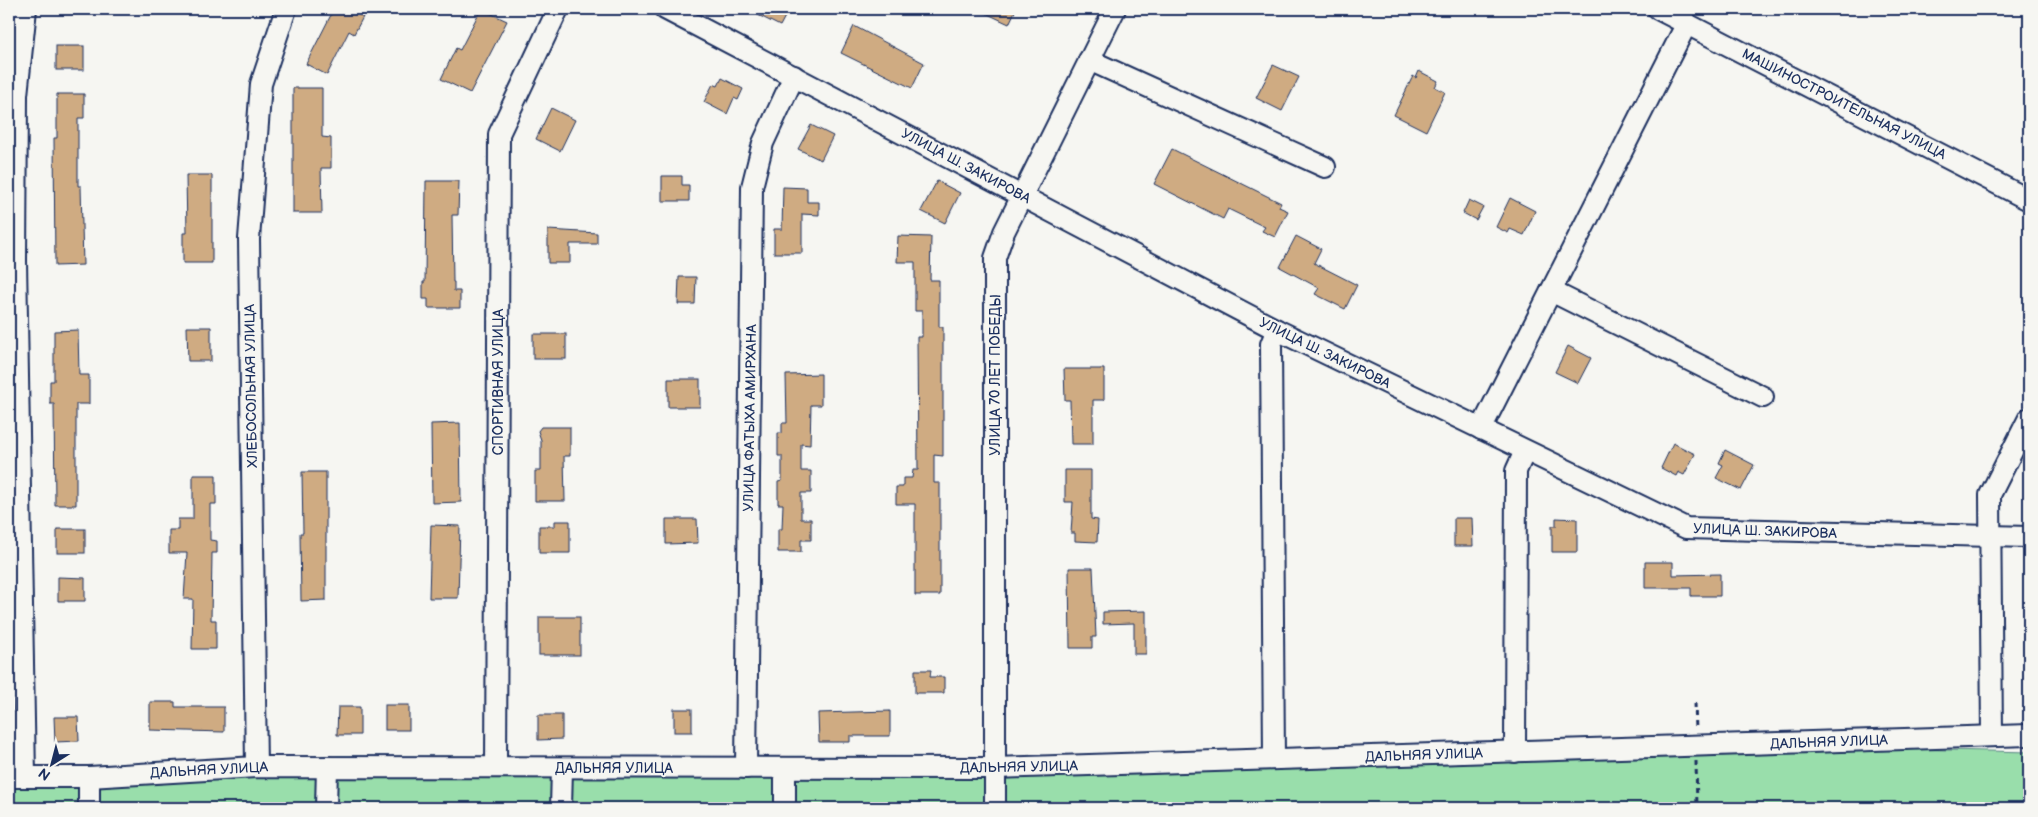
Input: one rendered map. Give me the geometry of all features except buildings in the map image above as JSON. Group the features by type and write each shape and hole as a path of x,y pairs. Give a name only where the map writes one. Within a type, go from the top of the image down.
{"street":[{"path":"17,777 17,95 26,9"},
{"name":"ХЛЕБОСОЛЬНАЯ УЛИЦА","path":"256,767 249,239 261,84 286,9"},
{"name":"СПОРТИВНАЯ УЛИЦА","path":"496,768 499,134 558,9"},
{"name":"УЛИЦА Ш. ЗАКИРОВА","path":"665,9 1277,330 1686,528 2029,537"},
{"name":"УЛИЦА 70 ЛЕТ ПОБЕДЫ","path":"995,808 996,258 1004,232 1115,9"},
{"name":"МАШИНОСТРОИТЕЛЬНАЯ УЛИЦА","path":"1658,9 2029,200"},
{"path":"1481,429 1687,23"},
{"path":"1089,60 1325,166"},
{"name":"УЛИЦА ФАТЫХА АМИРХАНА","path":"746,768 752,187 763,143 794,76"},
{"path":"1551,291 1762,397"},
{"path":"1274,759 1271,344 1277,330"},
{"path":"1992,736 1992,536 1990,495 2029,418"},
{"path":"1515,752 1516,472 1525,451"},
{"name":"ДАЛЬНЯЯ УЛИЦА","path":"17,777 89,777 256,767 995,768 2029,735"},
{"path":"326,808 327,767"},
{"path":"561,808 562,768"},
{"path":"785,768 785,808"},
{"path":"89,777 89,808"}],"green space":[{"path":"1740,745 2029,752 2029,808 9,808 9,778 821,777"}]}
